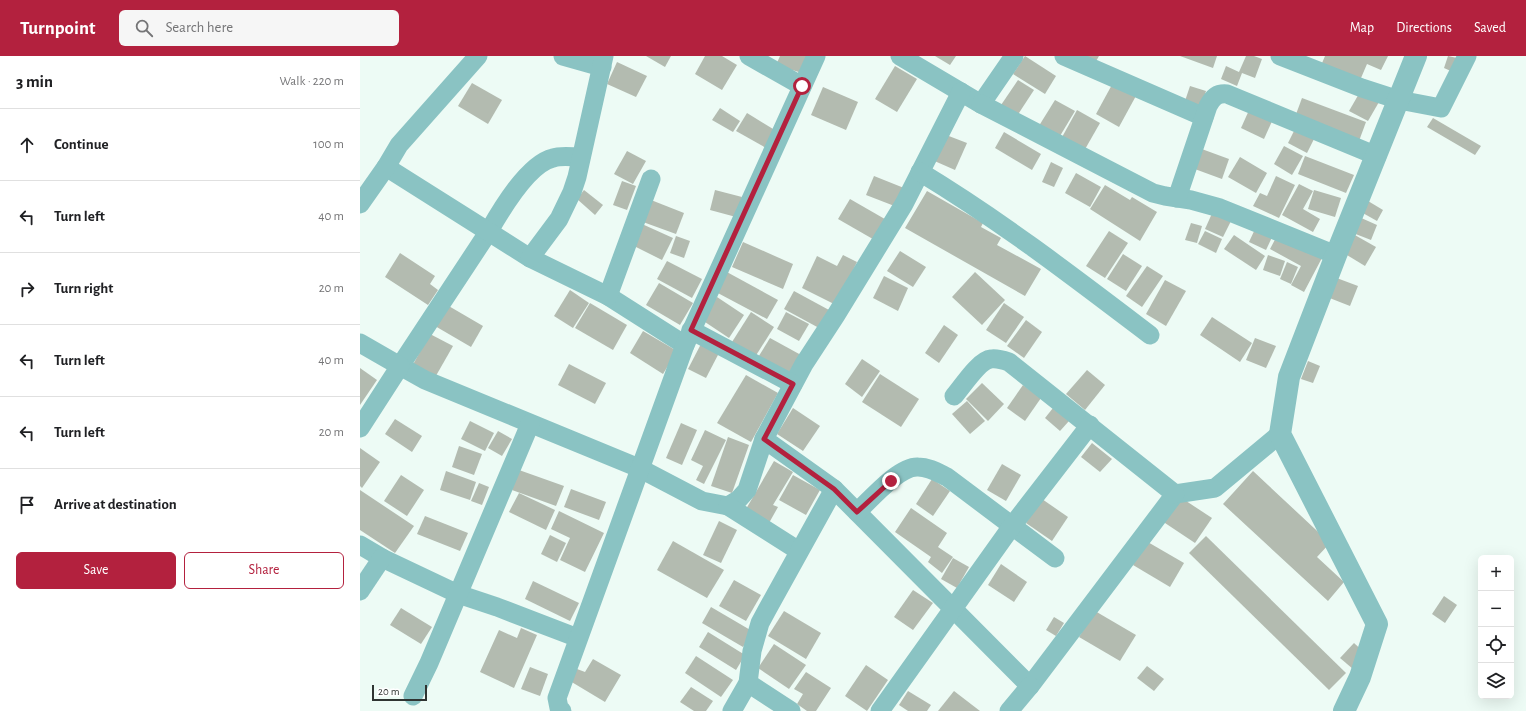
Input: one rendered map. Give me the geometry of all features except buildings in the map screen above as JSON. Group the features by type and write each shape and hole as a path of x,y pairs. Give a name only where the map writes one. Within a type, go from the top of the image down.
{"street":[{"path":"360,204 386,167 399,145 478,56"},
{"path":"530,258 559,219 572,192 603,61 563,56"},
{"path":"750,56 802,86"},
{"path":"562,711 559,708 557,698 639,468 688,338 816,56"},
{"path":"900,56 981,104 1146,189 1164,196 1220,208 1336,255"},
{"path":"981,104 1014,56"},
{"path":"1064,56 1204,117"},
{"path":"1280,56 1362,88 1399,100 1441,108 1467,56"},
{"path":"1344,711 1360,677 1377,624 1280,434 1289,377 1416,56"},
{"path":"728,506 738,500 747,490 764,439 793,384 904,204 961,92"},
{"path":"1177,198 1208,106 1213,97 1219,93 1227,94 1377,156"},
{"path":"360,428 489,231 500,211 519,185 540,164 553,158 581,157"},
{"path":"386,167 530,258 608,296 688,338 793,384"},
{"path":"920,172 962,197 1150,335"},
{"path":"608,296 651,179"},
{"path":"360,343 425,380 639,468 702,501 728,506 799,551"},
{"path":"954,396 981,364 989,359 998,359 1009,362 1021,370 1175,494"},
{"path":"413,696 530,424"},
{"path":"880,711 1012,526 1090,425"},
{"path":"1009,711 1030,686 1175,494 1216,488 1280,434"},
{"path":"764,439 834,489 1030,686"},
{"path":"857,512 904,470 916,466 932,469 947,477 1055,558"},
{"path":"732,711 748,683 752,651 760,623 774,594 834,489"},
{"path":"360,544 382,558 458,594 497,607 578,638"},
{"path":"360,591 382,558"},
{"path":"748,683 791,711"}],"route":[{"path":"802,86 691,330 793,384 764,439 834,489 857,512 891,481"}]}
